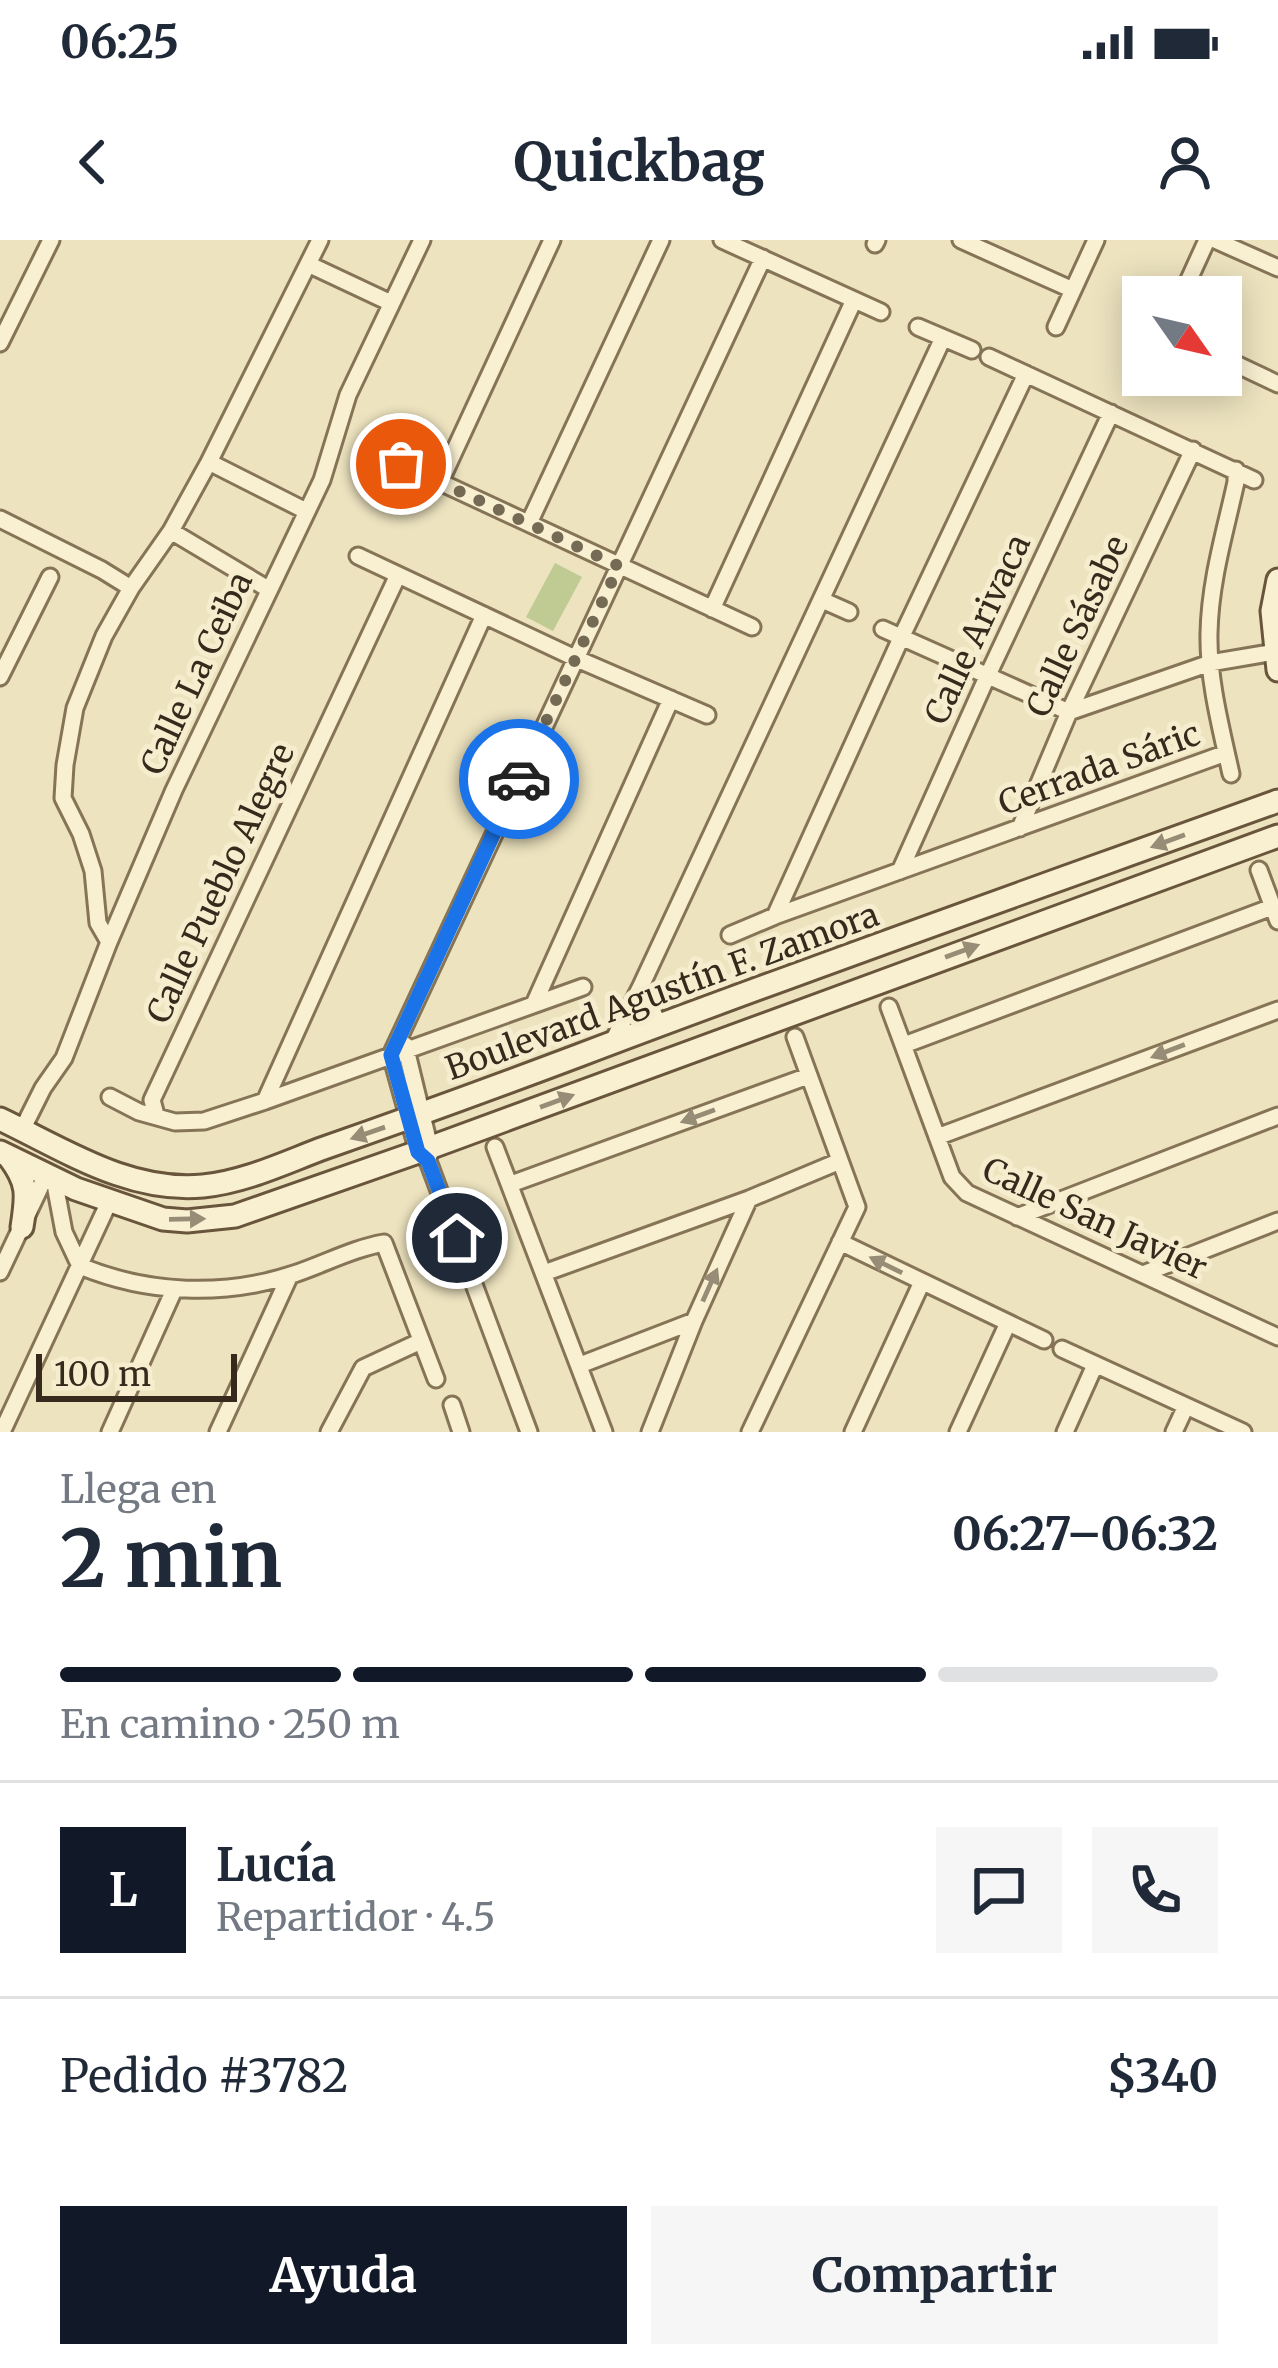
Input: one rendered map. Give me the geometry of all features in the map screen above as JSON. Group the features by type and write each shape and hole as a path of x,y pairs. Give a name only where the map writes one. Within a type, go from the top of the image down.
{"street":[{"path":"0,343 51,240"},
{"path":"109,942 98,923 93,871 63,798 75,708 94,657 209,462 320,240"},
{"name":"Calle La Ceiba","path":"11,1131 64,1058 174,790 322,480 349,395 422,240"},
{"path":"440,482 551,240"},
{"path":"529,523 661,240"},
{"path":"722,240 881,312"},
{"path":"961,240 984,245 1072,290"},
{"path":"1056,327 1096,240"},
{"path":"1192,276 1212,240 1278,268"},
{"path":"528,1432 425,1154 398,1052 575,658 763,258"},
{"path":"308,264 391,303"},
{"path":"712,609 854,300"},
{"path":"918,327 972,350"},
{"path":"612,1043 943,338"},
{"path":"989,357 1254,480"},
{"path":"1242,366 1277,381"},
{"path":"775,916 1026,374"},
{"name":"Calle Arivaca","path":"900,872 1111,413"},
{"name":"Calle Sásabe","path":"1020,828 1192,451"},
{"path":"209,462 306,512"},
{"path":"401,464 752,627"},
{"name":"Cerrada Sáric","path":"730,935 1226,753 1209,632 1236,470"},
{"path":"0,519 131,588"},
{"path":"171,531 268,589"},
{"path":"358,556 706,715"},
{"name":"Calle Pueblo Alegre","path":"156,1115 152,1100 398,575"},
{"path":"0,677 50,577"},
{"path":"883,629 1069,712 1210,662 1276,661 1272,611 1278,580"},
{"path":"822,600 849,612"},
{"path":"265,1101 484,615"},
{"path":"534,1004 671,699"},
{"path":"1226,753 1231,774"},
{"name":"Boulevard Agustín F. Zamora","path":"0,1119 11,1131 125,1178 154,1185 205,1186 240,1178 1278,801"},
{"name":"Boulevard Agustín F. Zamora","path":"4,1154 109,1202 164,1220 235,1216 425,1154 1278,836"},
{"path":"904,1046 1275,914 1259,870"},
{"path":"874,947 885,980"},
{"path":"641,986 659,1025"},
{"path":"110,1097 175,1122 204,1120 584,987"},
{"name":"Calle San Javier","path":"889,1006 959,1186 1278,1337"},
{"path":"938,1137 1278,1010"},
{"path":"750,1432 857,1208 795,1037"},
{"path":"511,1184 808,1076"},
{"path":"1017,1216 1278,1116"},
{"path":"495,1147 604,1432"},
{"path":"4,1154 22,1174 26,1189 22,1227"},
{"path":"544,1273 840,1161"},
{"path":"0,1272 50,1177"},
{"path":"50,1177 64,1232 80,1266 110,1278 174,1290 233,1287 290,1275 384,1243 436,1379"},
{"path":"650,1432 749,1199"},
{"path":"2,1432 109,1202"},
{"path":"1143,1274 1278,1221"},
{"path":"840,1242 1044,1340"},
{"path":"218,1432 290,1275"},
{"path":"854,1432 922,1282"},
{"path":"110,1432 174,1290"},
{"path":"580,1366 694,1321"},
{"path":"958,1432 1008,1323"},
{"path":"1261,1329 1278,1323"},
{"path":"329,1432 363,1367 421,1341"},
{"path":"1062,1349 1243,1432"},
{"path":"1064,1432 1095,1365"},
{"path":"452,1405 461,1432"},
{"path":"1174,1432 1186,1406"}],"green space":[{"path":"555,563 582,577 553,631 526,617"}],"way so far":[{"path":"401,464 619,566 519,779"}],"route":[{"path":"457,1238 428,1161 418,1152 391,1055 519,779"}]}
